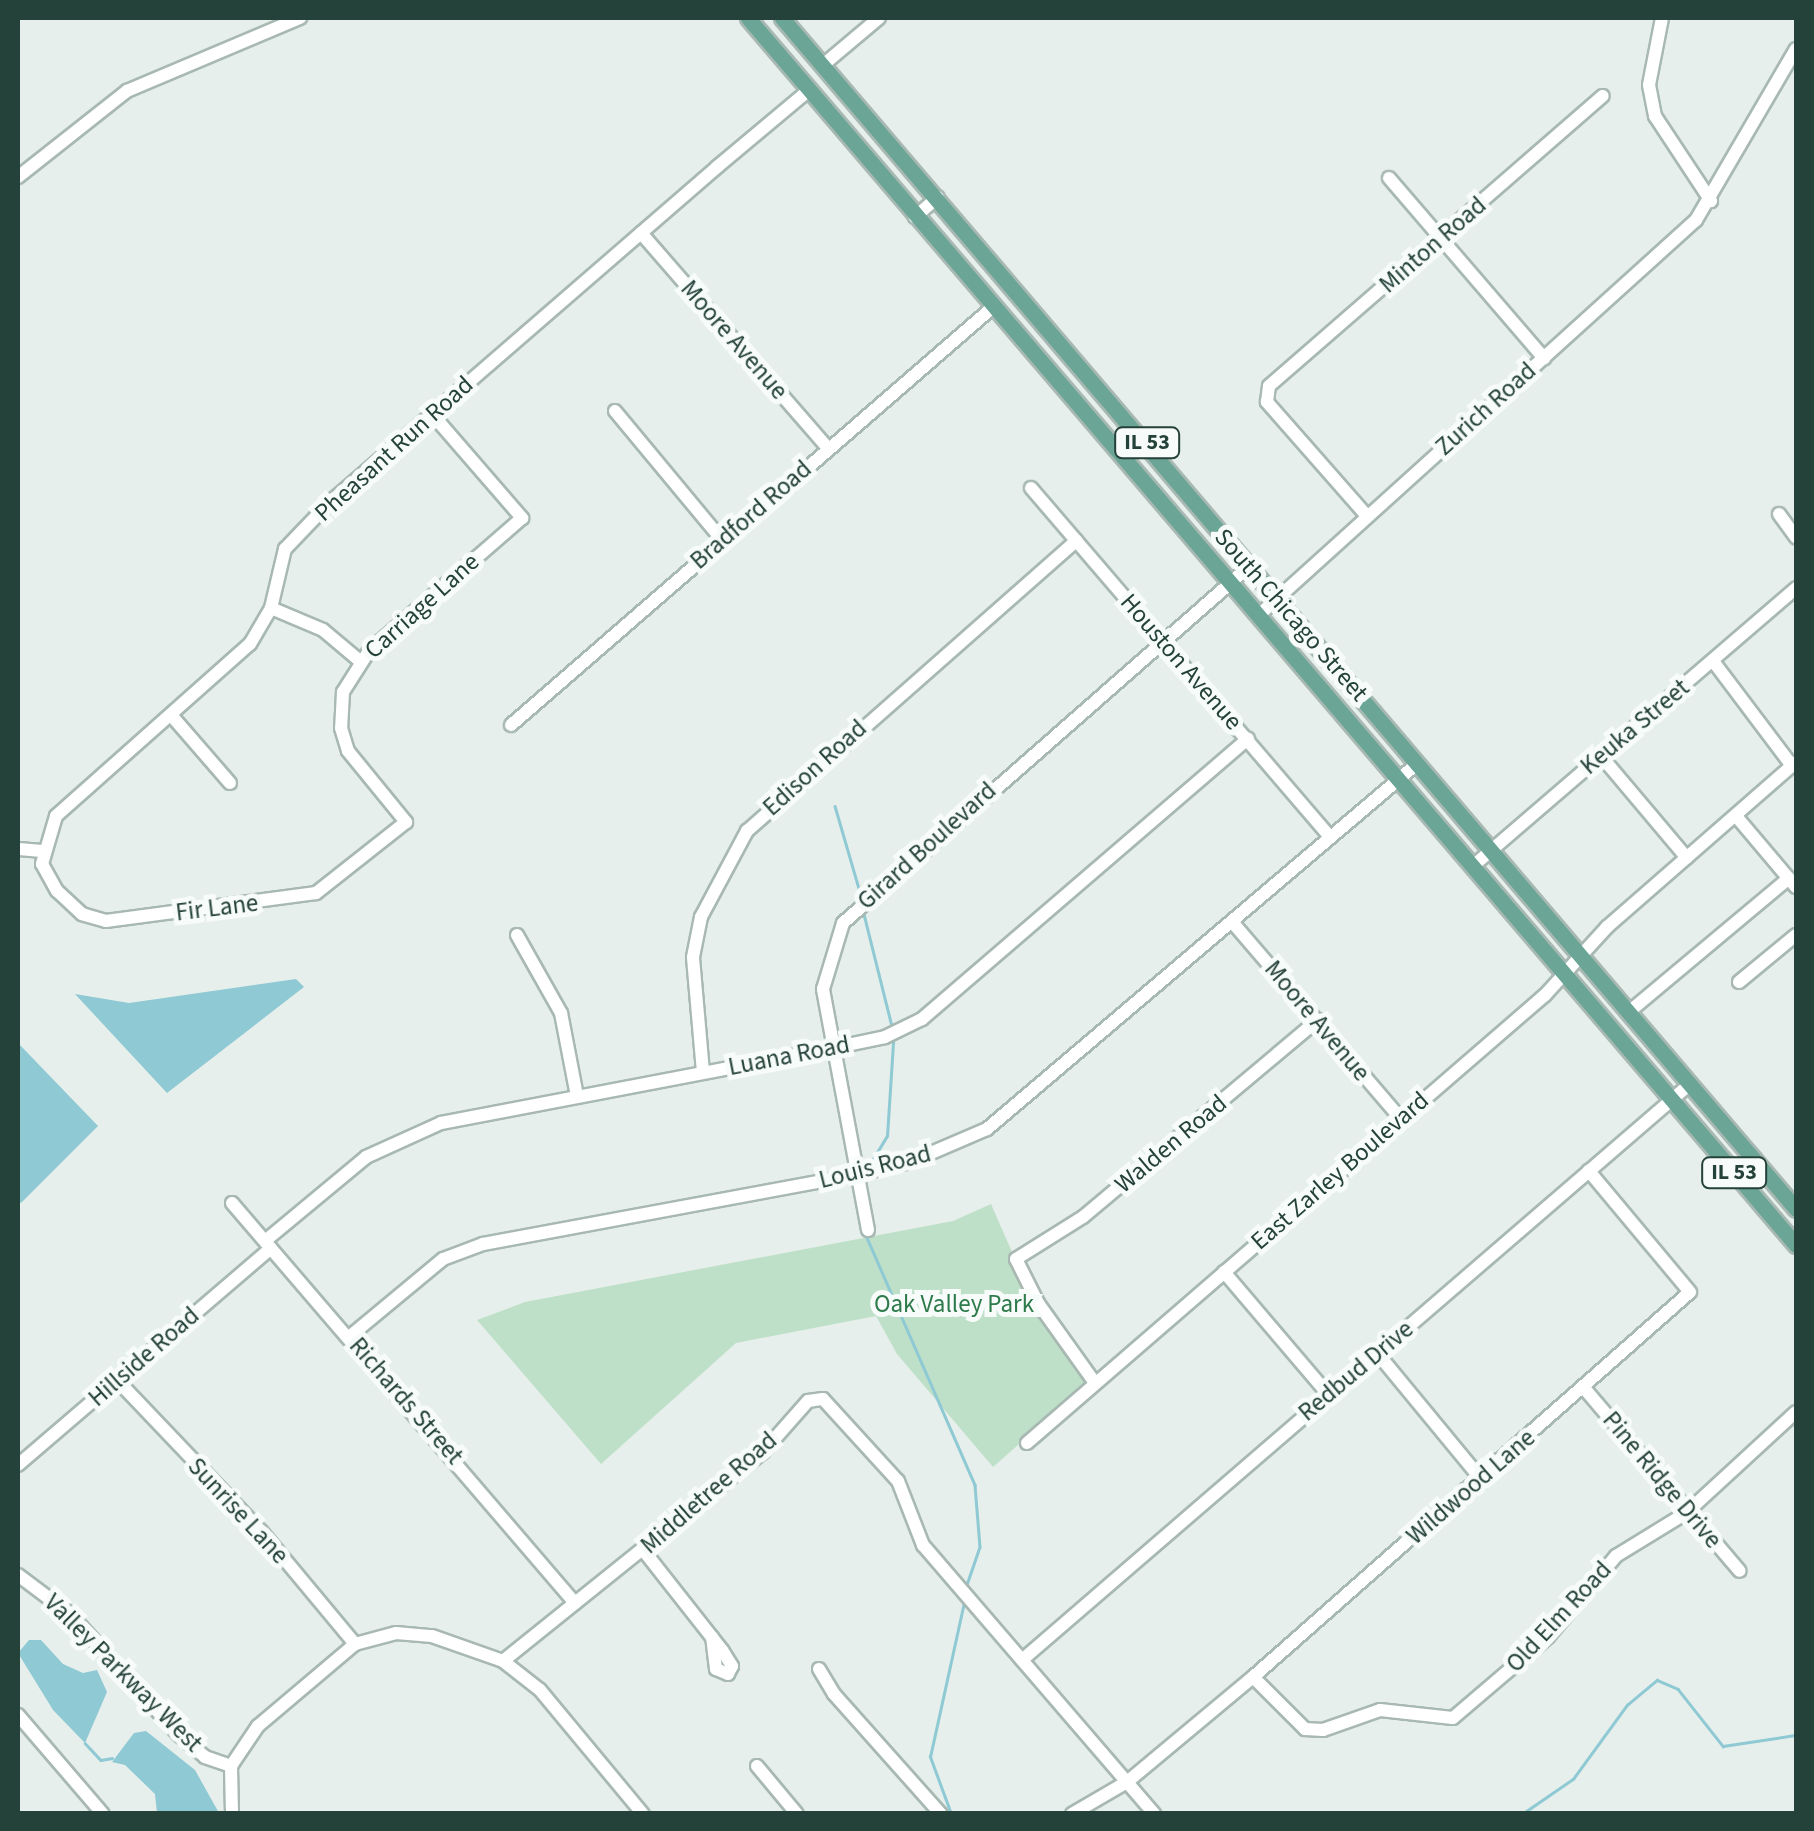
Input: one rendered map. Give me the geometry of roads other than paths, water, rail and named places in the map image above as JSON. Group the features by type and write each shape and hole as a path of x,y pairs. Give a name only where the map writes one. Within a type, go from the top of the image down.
{"main road":[{"name":"South Chicago Street","path":"748,18 1796,1246"},
{"name":"South Chicago Street","path":"782,18 1796,1209"}],"street":[{"path":"18,177 127,91 300,18"},
{"path":"824,65 879,18"},
{"path":"1662,18 1649,85 1655,116 1711,200"},
{"path":"780,55 799,38"},
{"name":"Zurich Road","path":"1258,615 1544,358 1711,200 1796,49"},
{"name":"Pheasant Run Road","path":"42,852 64,807 237,659 271,608 285,549 432,414 808,90"},
{"name":"Minton Road","path":"1366,516 1267,396 1269,386 1602,96"},
{"path":"1389,178 1544,358"},
{"path":"914,217 938,197"},
{"name":"Moore Avenue","path":"642,232 828,448"},
{"name":"Bradford Road","path":"510,725 993,308"},
{"path":"615,411 722,540"},
{"name":"Carriage Lane","path":"406,822 348,751 340,728 343,692 360,661 522,518 432,414"},
{"name":"Houston Avenue","path":"1031,488 1330,837"},
{"path":"1779,514 1796,538"},
{"name":"Edison Road","path":"703,1072 693,957 719,876 747,830 1076,541"},
{"name":"Girard Boulevard","path":"868,1230 823,990 843,923 1251,566"},
{"name":"Keuka Street","path":"1473,866 1796,588"},
{"path":"271,608 323,630 360,661"},
{"path":"1713,662 1794,764"},
{"path":"170,716 230,782"},
{"name":"Luana Road","path":"268,1245 338,1178 400,1138 578,1096 885,1037 922,1019 1248,739"},
{"path":"1600,756 1688,858"},
{"name":"Louis Road","path":"349,1337 442,1259 483,1244 856,1175 910,1162 987,1129 1418,764"},
{"name":"East Zarley Boulevard","path":"1026,1443 1401,1120 1794,764"},
{"path":"1630,1012 1793,882 1736,816"},
{"name":"Fir Lane","path":"42,852 48,878 68,905 106,921 316,893 406,822"},
{"path":"18,849 42,852"},
{"name":"Moore Avenue","path":"1233,923 1401,1120"},
{"path":"517,934 561,1012 578,1096"},
{"path":"1740,982 1796,935"},
{"name":"Walden Road","path":"1095,1383 1038,1303 1016,1259 1083,1218 1318,1020"},
{"name":"Redbud Drive","path":"1022,1660 1690,1084"},
{"name":"Wildwood Lane","path":"1072,1814 1128,1782 1482,1479 1584,1388 1628,1342 1690,1292 1588,1171"},
{"name":"Richards Street","path":"232,1203 575,1603"},
{"name":"Hillside Road","path":"18,1465 268,1245"},
{"path":"1224,1272 1328,1394"},
{"path":"1378,1354 1482,1479"},
{"name":"Sunrise Lane","path":"117,1380 260,1531 355,1644"},
{"name":"Pine Ridge Drive","path":"1584,1388 1740,1571"},
{"name":"Middletree Road","path":"503,1661 644,1551 721,1480 764,1452 808,1400 823,1399 898,1481 923,1545 1154,1814"},
{"name":"Old Elm Road","path":"1253,1676 1305,1730 1323,1730 1380,1710 1453,1718 1548,1637 1616,1556 1686,1512 1796,1412"},
{"path":"644,1551 712,1637"},
{"name":"Valley Parkway West","path":"18,1575 70,1614 179,1735 205,1757 231,1766"},
{"path":"232,1814 231,1766 258,1726 355,1644 396,1633 432,1636 503,1661 540,1690 643,1814"},
{"path":"819,1669 834,1694 942,1814"},
{"path":"18,1716 103,1814"},
{"path":"758,1766 797,1814"}],"water":[{"path":"296,979 304,987 167,1093 75,994 129,1003"},
{"path":"18,1043 98,1126 21,1203 18,1200"},
{"path":"29,1640 41,1640 63,1664 83,1673 97,1670 107,1692 85,1743 53,1710 18,1653"},
{"path":"146,1731 195,1770 219,1813 157,1813 155,1794 125,1765 112,1762 134,1733"}],"waterway":[{"path":"835,806 862,899"},
{"path":"864,914 892,1026"},
{"path":"870,1164 887,1136 893,1042"},
{"path":"865,1233 975,1485 980,1547 966,1588"},
{"path":"951,1814 930,1757 964,1602"},
{"path":"1522,1814 1573,1779 1627,1705 1657,1680 1678,1689 1723,1746 1796,1735"},
{"path":"85,1743 101,1760 112,1758"}],"park label":[{"name":"Oak Valley Park","path":"954,1304"}]}
